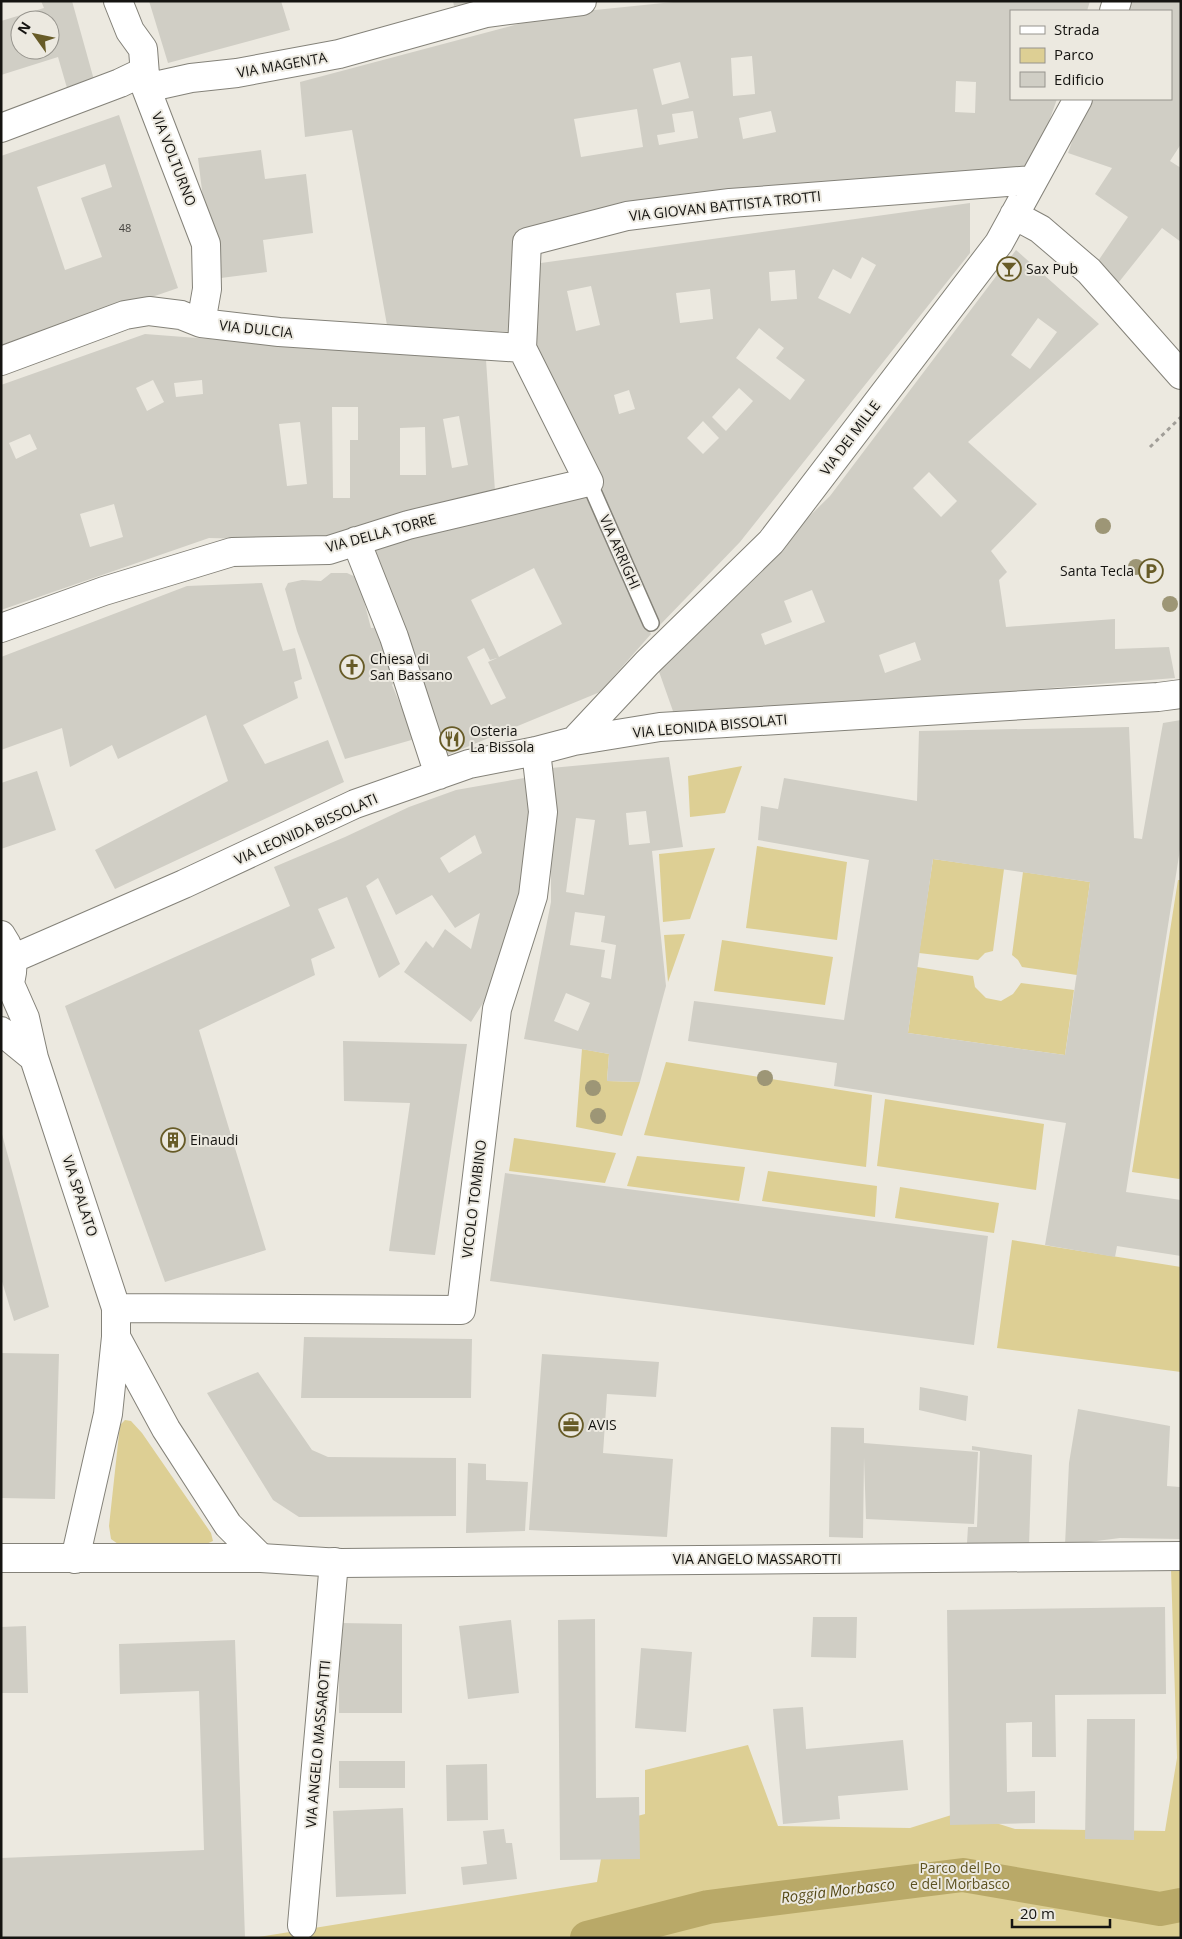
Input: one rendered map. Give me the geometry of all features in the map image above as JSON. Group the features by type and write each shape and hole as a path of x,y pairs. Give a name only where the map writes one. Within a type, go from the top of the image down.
{"street":[{"name":"VIA VOLTURNO","path":"118,1 130,31 143,50 146,88 206,244 207,290 201,323"},
{"name":"VIA MAGENTA","path":"146,88 191,78 237,73 339,54 486,13 582,1"},
{"path":"1,128 120,83 143,72 146,88"},
{"name":"VIA DEI MILLE","path":"574,741 657,653 771,542 999,243 1077,100"},
{"name":"VIA GIOVAN BATTISTA TROTTI","path":"522,348 527,242 627,216 721,204 1033,180"},
{"path":"1014,215 1040,229 1088,272 1181,375"},
{"name":"VIA DULCIA","path":"1,362 125,315 149,311 181,315 201,323 280,332 522,348"},
{"path":"522,348 589,482"},
{"name":"VIA DELLA TORRE","path":"1,628 104,591 232,552 329,550 408,525 589,482"},
{"path":"356,541 394,637 439,775"},
{"name":"VIA LEONIDA BISSOLATI","path":"8,981 184,884 355,804 469,764 536,751 574,741 660,727 1148,698 1181,694"},
{"name":"VICOLO TOMBINO","path":"116,1308 461,1310 497,1009 532,896 543,812 536,751"},
{"name":"VIA SPALATO","path":"1,935 8,945 8,981 25,1018 34,1058 116,1308 116,1337 108,1414 74,1560"},
{"path":"1,1031 34,1058"},
{"name":"VIA SPALATO","path":"116,1337 166,1429 228,1525 261,1558"},
{"name":"VIA ANGELO MASSAROTTI","path":"1,1558 74,1560 261,1558 334,1562 1181,1556"},
{"name":"VIA ANGELO MASSAROTTI","path":"302,1925 334,1562"}],"lane":[{"name":"VIA ARRIGHI","path":"589,482 651,623"}],"path":[{"path":"1150,448 1181,417"}],"green space":[{"path":"742,766 725,813 690,817 688,776"},
{"path":"757,846 847,862 837,940 746,928"},
{"path":"715,848 690,919 663,922 659,854"},
{"path":"933,859 1004,869 993,951 985,953 978,960 919,953"},
{"path":"1023,872 1090,882 1077,975 1022,967 1012,955"},
{"path":"1178,880 1181,880 1181,1178 1179,1179 1132,1172"},
{"path":"685,934 668,982 664,935"},
{"path":"722,940 833,957 825,1005 714,991"},
{"path":"917,967 973,976 975,987 986,998 1001,1001 1013,994 1021,983 1074,990 1065,1055 908,1033"},
{"path":"582,1049 609,1054 607,1081 640,1082 622,1136 576,1127"},
{"path":"666,1062 872,1095 866,1167 644,1135"},
{"path":"885,1099 1044,1124 1036,1190 877,1166"},
{"path":"514,1138 616,1153 605,1183 509,1171"},
{"path":"637,1156 745,1167 739,1201 627,1186"},
{"path":"768,1171 877,1186 875,1217 762,1201"},
{"path":"900,1187 999,1203 994,1233 895,1218"},
{"path":"1012,1240 1181,1267 1181,1372 997,1348"},
{"path":"125,1420 131,1421 142,1433 211,1533 213,1541 204,1545 118,1544 111,1539 109,1526 120,1425"},
{"name":"Parco del Po e del Morbasco","path":"1171,1569 1181,1569 1181,1938 253,1938 597,1882 607,1824 645,1814 645,1770 748,1745 778,1826 910,1828 961,1812 1015,1829 1165,1831 1177,1758"}],"building":[{"path":"41,1 72,1 94,80 67,88 59,60 60,10 37,10 44,8"},
{"path":"149,1 281,1 290,30 168,63"},
{"path":"453,1 477,1 477,2 454,6"},
{"path":"683,1 1090,1 1087,10 1010,10 1010,100 1057,100 1031,172 529,229 512,332 387,325 352,130 305,137 300,82 556,14","holes":["752,56 755,94 733,96 731,58","680,62 689,98 662,105 653,69","956,81 976,82 975,113 955,112","637,109 643,147 581,157 574,119","693,111 698,138 659,145 657,135 675,132 672,114","771,111 776,132 743,139 739,118"]},
{"path":"1122,1 1181,1 1181,144 1170,161 1181,168 1181,242 1162,228 1115,287 1094,267 1128,217 1095,194 1112,168 1068,153 1087,100 1172,100 1172,10 1119,10"},
{"path":"10,18 10,60 48,60 1,75 1,21"},
{"path":"119,115 178,288 1,349 1,156","holes":["105,164 112,187 81,198 102,257 65,270 37,187"]},
{"path":"261,150 265,179 306,174 313,233 263,240 267,272 213,279 198,158"},
{"path":"970,203 970,253 740,542 659,626 528,350 541,263","holes":["862,257 876,265 850,314 818,298 833,269 851,279","795,270 797,299 771,301 769,272","591,286 600,325 576,331 567,291","710,289 713,319 680,323 676,293","759,328 784,348 776,358 805,380 790,400 736,358","739,388 753,401 726,431 712,417","629,390 635,409 619,414 614,395","703,421 719,438 703,454 687,438"]},
{"path":"1016,250 1099,324 968,442 1037,504 991,551 1007,572 999,580 1006,627 1115,619 1115,649 1169,647 1175,678 890,701 674,714 657,666 830,496","holes":["1038,318 1057,332 1030,369 1011,355","929,472 957,501 941,517 913,488","812,590 825,622 765,645 761,634 792,622 784,601","915,642 921,660 885,673 879,655"]},
{"path":"145,334 486,360 495,491 315,541 209,538 1,610 1,385","holes":["153,380 164,402 147,411 136,388","202,380 203,394 176,397 174,383","332,407 358,407 358,440 350,440 350,498 333,498","459,416 468,465 452,468 443,419","300,422 307,484 287,486 279,424","425,427 426,475 400,475 400,428","30,434 37,449 16,459 9,443","114,504 123,537 90,547 80,514"]},
{"path":"587,486 651,634 600,692 445,756 366,548","holes":["534,568 562,624 499,657 471,600","484,648 490,660 497,658 488,662 506,698 491,705 467,657"]},
{"name":"Chiesa di San Bassano","path":"331,573 347,573 358,578 371,628 382,627 397,679 392,685 415,739 345,759 297,631 285,589 288,583 302,580 321,581"},
{"path":"262,583 283,651 295,648 302,679 294,682 298,698 243,725 265,764 328,740 344,782 115,889 95,850 228,781 206,715 118,759 112,745 70,767 62,728 1,750 1,657 187,586"},
{"path":"1181,720 1181,843 1126,1192 1181,1200 1181,1256 1117,1246 1115,1257 1045,1245 1066,1123 834,1086 837,1063 688,1041 694,1001 844,1020 869,860 758,840 761,806 778,809 784,778 917,801 919,731 1129,727 1134,838 1142,839 1163,723","holes":["933,859 1090,882 1065,1055 908,1033"]},
{"path":"669,757 683,847 652,851 666,986 640,1082 607,1081 609,1054 524,1039 551,902 551,768","holes":["646,811 650,843 629,845 626,813","576,818 595,820 584,895 566,892","575,912 605,916 601,942 616,945 611,979 601,977 605,950 570,945","566,993 590,1003 578,1031 554,1021"]},
{"path":"37,771 56,830 1,849 1,783"},
{"path":"530,777 526,895 490,992 471,1022 404,972 426,941 433,948 445,929 471,949 480,913 455,928 432,895 396,915 378,878 366,886 400,964 379,978 347,897 318,909 335,948 311,959 315,975 199,1030 266,1250 165,1282 65,1006 290,906 274,867 409,807 456,790","holes":["475,835 482,853 449,873 440,858"]},
{"path":"343,1041 467,1044 435,1255 389,1251 410,1103 344,1101"},
{"path":"2,1134 49,1307 14,1321 1,1278"},
{"path":"505,1173 988,1236 974,1345 490,1281"},
{"path":"304,1337 472,1339 471,1398 301,1398"},
{"path":"1,1353 59,1354 55,1499 1,1498"},
{"name":"AVIS","path":"542,1354 659,1362 656,1397 607,1394 603,1453 673,1459 667,1537 529,1530"},
{"path":"258,1372 312,1450 328,1457 456,1458 456,1516 299,1517 273,1500 207,1393"},
{"path":"920,1387 968,1396 966,1421 919,1410"},
{"path":"1078,1409 1170,1426 1167,1486 1180,1487 1180,1539 1120,1538 1065,1545 1069,1463"},
{"path":"831,1427 864,1428 864,1443 978,1452 974,1524 866,1519 864,1457 863,1538 829,1537"},
{"path":"972,1446 1032,1455 1029,1546 967,1543 968,1527 977,1527 980,1451 972,1450"},
{"path":"468,1463 486,1464 486,1480 528,1482 525,1531 466,1533"},
{"path":"1165,1607 1166,1694 1055,1695 1056,1757 1032,1757 1032,1722 1006,1723 1007,1792 1035,1791 1035,1823 950,1825 947,1610"},
{"path":"813,1617 857,1617 856,1658 811,1657"},
{"path":"595,1619 596,1798 639,1797 640,1859 560,1860 558,1620"},
{"path":"511,1620 519,1693 468,1699 459,1626"},
{"path":"339,1623 402,1624 402,1713 339,1713"},
{"path":"26,1626 28,1693 1,1693 1,1627"},
{"path":"235,1640 245,1938 1,1938 1,1858 204,1850 199,1691 120,1694 119,1644"},
{"path":"641,1648 692,1652 686,1732 635,1728"},
{"path":"803,1707 806,1749 903,1740 908,1790 838,1796 840,1819 783,1824 773,1709"},
{"path":"1087,1719 1135,1719 1134,1840 1085,1839"},
{"path":"339,1761 405,1761 405,1788 339,1788"},
{"path":"487,1764 488,1820 447,1821 446,1765"},
{"path":"403,1808 406,1894 336,1897 333,1811"},
{"path":"504,1829 506,1843 512,1843 517,1879 463,1885 461,1867 487,1864 483,1831"}],"waterway":[{"name":"Roggia Morbasco","path":"587,1938 708,1907 963,1875 1160,1909 1181,1905"}],"place":[{"name":"Sax Pub","path":"1009,269"},
{"name":"Santa Tecla","path":"1151,571"},
{"name":"Chiesa di San Bassano","path":"352,667"},
{"name":"Osteria La Bissola","path":"452,739"},
{"name":"Einaudi","path":"173,1140"},
{"name":"AVIS","path":"571,1425"}]}
